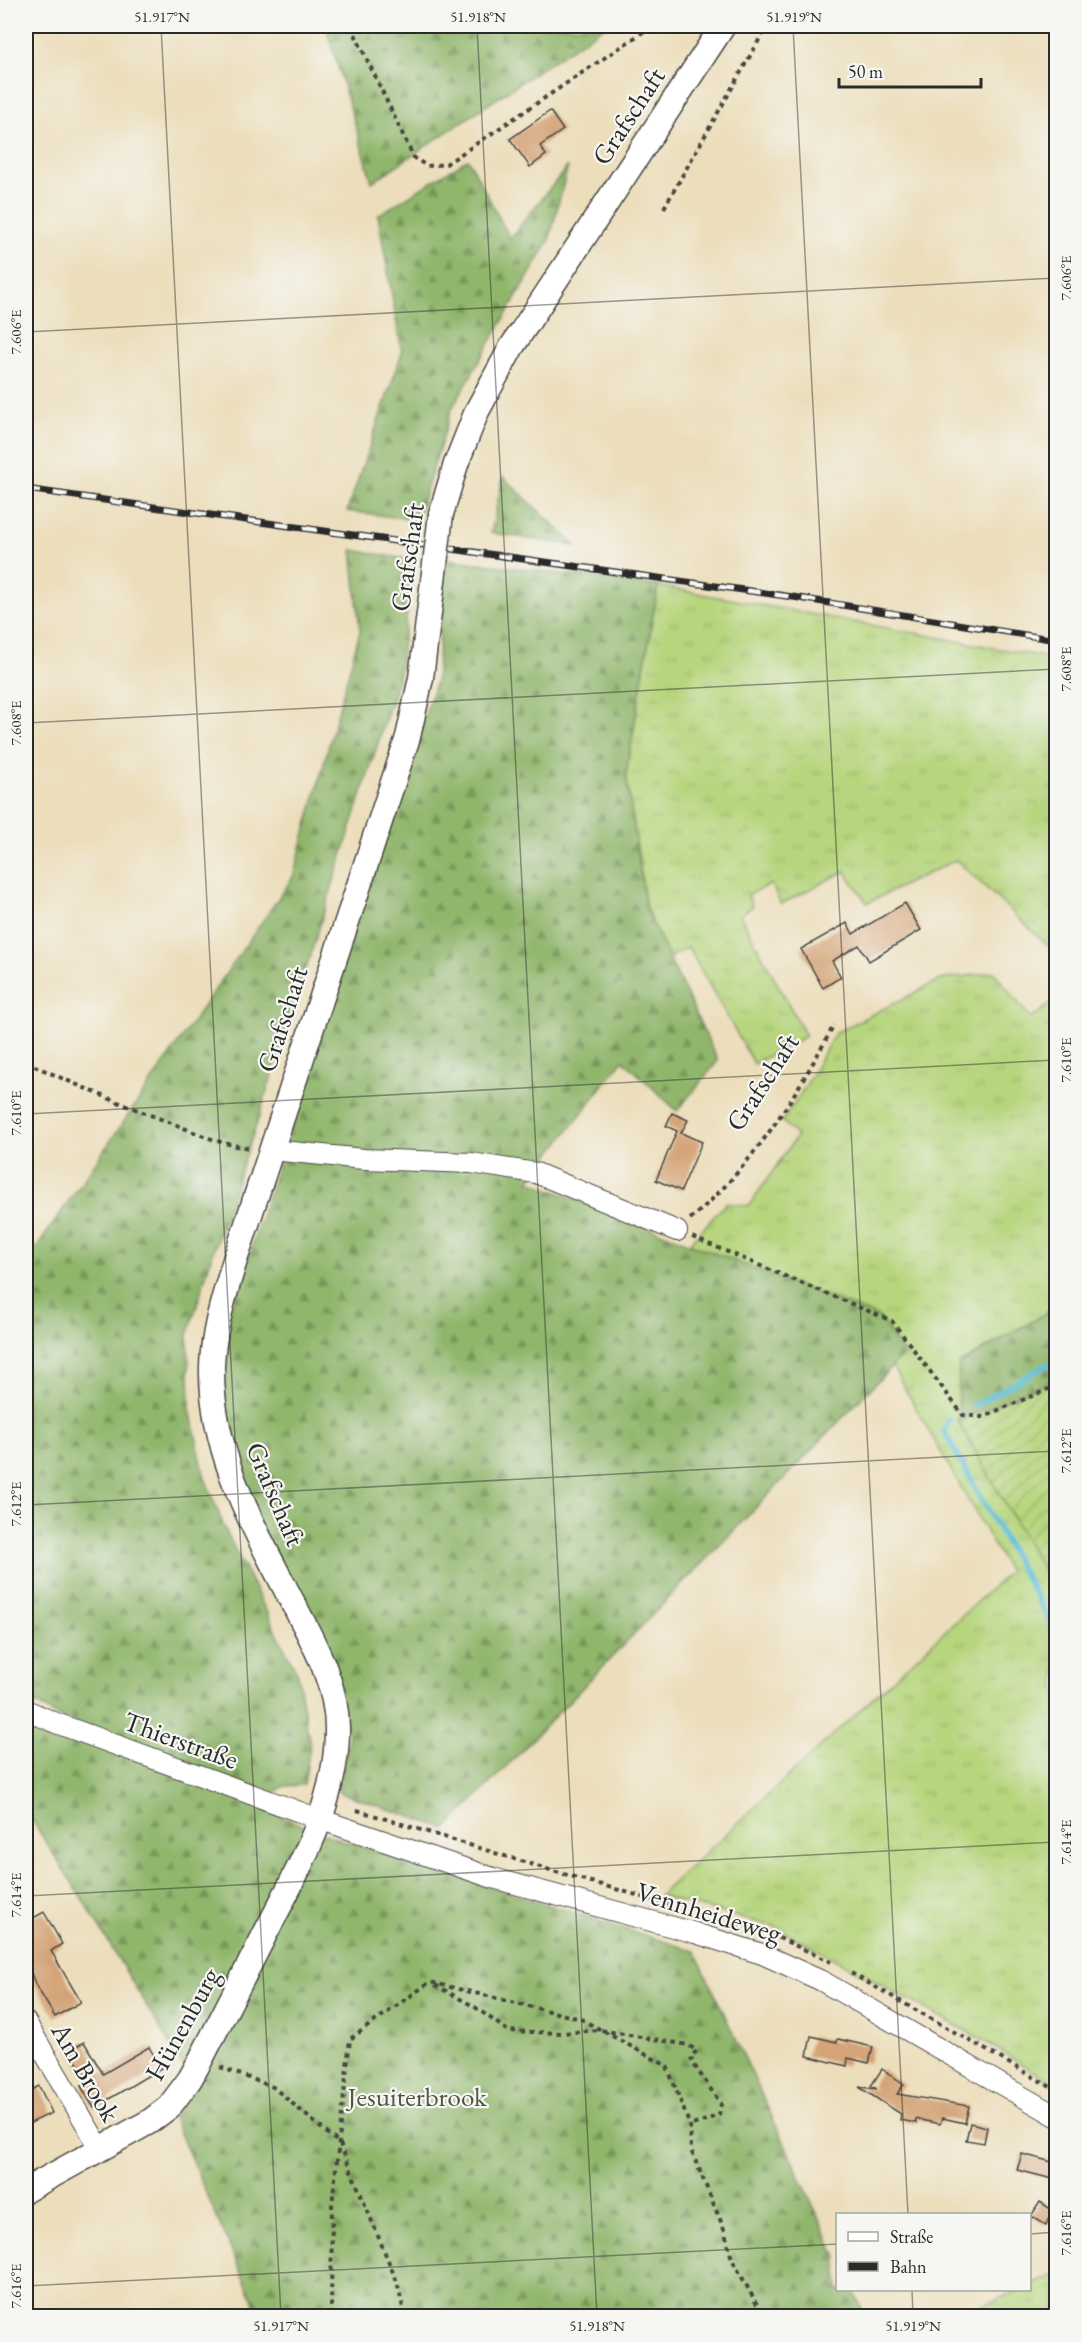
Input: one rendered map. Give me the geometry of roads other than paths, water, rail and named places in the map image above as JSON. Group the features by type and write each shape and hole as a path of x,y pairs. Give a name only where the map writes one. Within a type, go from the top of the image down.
{"street":[{"name":"Grafschaft","path":"319,1820 336,1759 337,1729 333,1696 321,1660 243,1505 224,1454 214,1404 212,1365 218,1323 271,1150 408,737 421,678 441,514 456,464 477,411 511,348 723,26"},
{"path":"271,1150 364,1160 471,1163 536,1173 677,1231"},
{"name":"Thierstraße","path":"26,1710 319,1820"},
{"name":"Hünenburg","path":"26,2190 101,2150 149,2122 169,2107 190,2079 201,2059 298,1871 319,1820"},
{"name":"Vennheideweg","path":"319,1820 493,1878 695,1933 762,1954 822,1981 1056,2116"},
{"name":"Am Brook","path":"26,2022 101,2150"}],"waterway":[{"path":"973,1406 1056,1360"},
{"path":"949,1420 944,1431 1056,1632"}],"railway":[{"path":"26,489 793,597 1056,640"}],"park label":[{"name":"Jesuiterbrook","path":"417,2096"}]}
